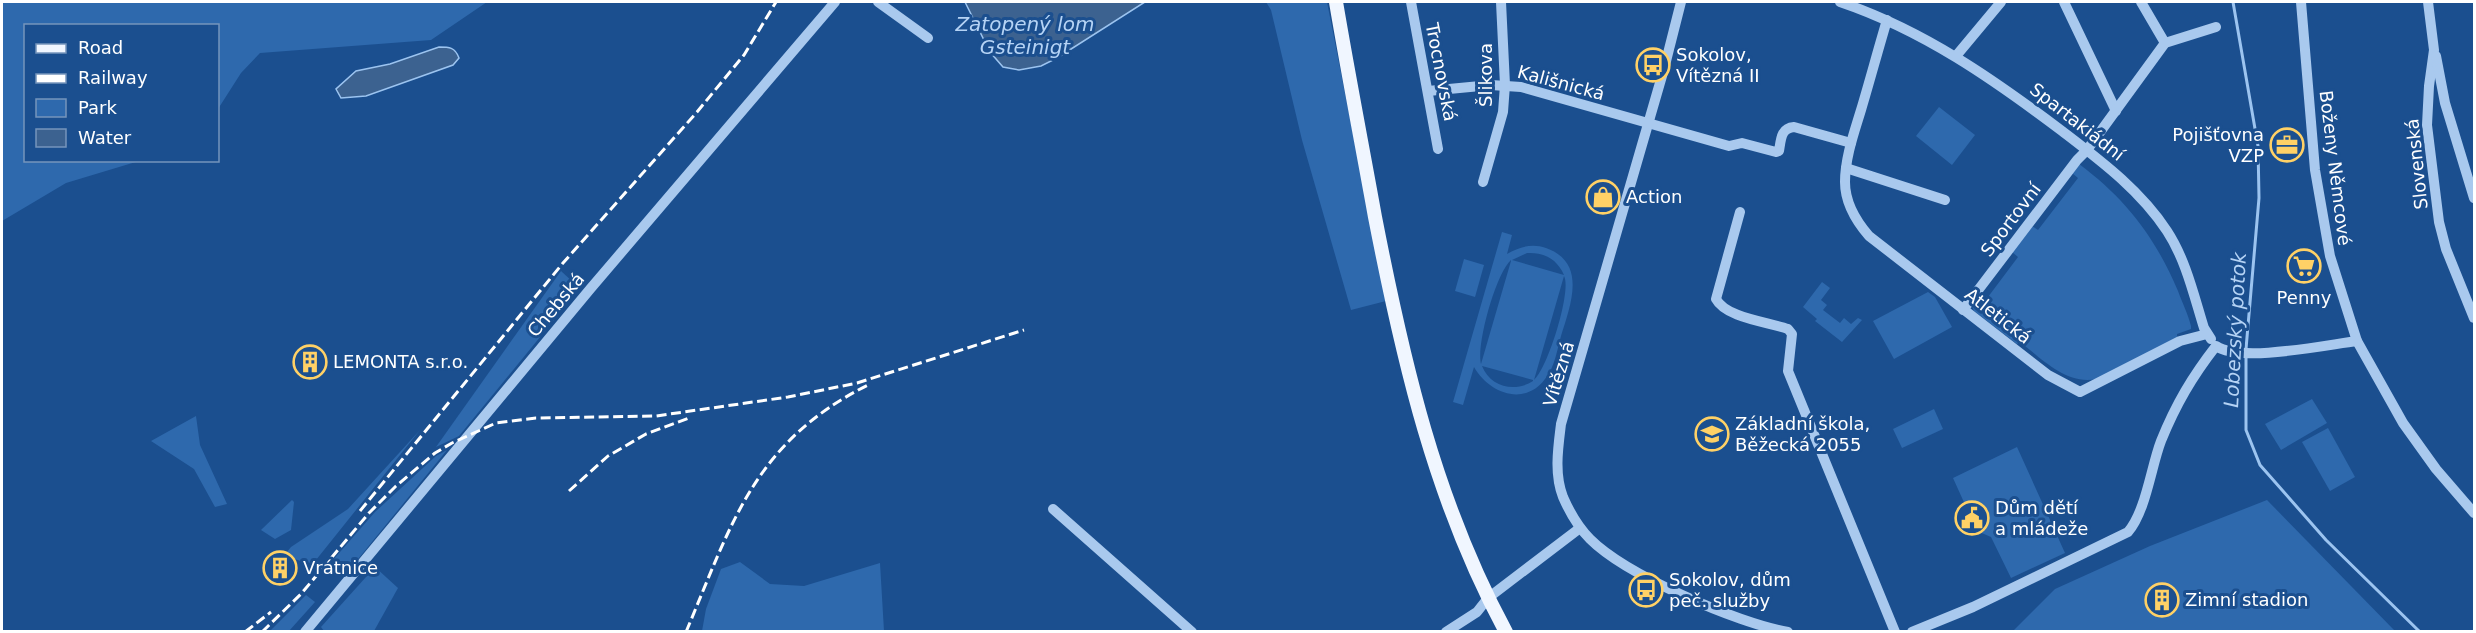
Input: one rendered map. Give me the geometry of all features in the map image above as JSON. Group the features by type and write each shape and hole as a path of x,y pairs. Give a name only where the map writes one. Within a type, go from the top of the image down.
{"main road":[{"path":"1336,2 1397,328 1434,467 1465,548 1506,632"}],"street":[{"name":"Chebská","path":"309,630 591,288 835,2"},
{"path":"878,2 928,38"},
{"name":"Trocnovská","path":"1410,2 1438,149"},
{"name":"Šlikova","path":"1483,182 1503,112 1505,85 1501,2"},
{"name":"Vítězná","path":"1681,2 1664,69 1561,424 1558,453 1559,484 1580,528 1604,551 1668,587 1741,619 1788,632"},
{"name":"Spartakiádní","path":"1840,2 1887,20 1956,56 2010,91 2135,190 2168,233 2178,252 2207,334 2216,346"},
{"path":"1956,56 2001,2"},
{"path":"2064,2 2116,111"},
{"path":"2141,2 2165,43 2217,27"},
{"name":"Boženy Němcové","path":"2301,2 2315,170 2330,256 2357,341 2403,423 2436,469 2475,513"},
{"name":"Slovenská","path":"2428,2 2434,50 2428,86 2427,125 2439,222 2446,249 2475,318"},
{"name":"Atletická","path":"1887,20 1851,142 1846,168 1847,199 1863,229 1883,248 2048,375 2080,392 2180,341 2207,334"},
{"name":"Sportovní","path":"1963,310 2087,150 2165,43"},
{"path":"2434,50 2445,103 2475,198"},
{"name":"Kališnická","path":"1428,91 1505,85 1521,87 1648,122"},
{"path":"1648,122 1729,146 1742,143 1776,152 1779,151 1782,134 1789,127 1851,142"},
{"path":"1846,168 1945,200"},
{"path":"1740,213 1716,299 1720,307 1730,312 1788,329 1792,334 1788,371 1895,632"},
{"path":"1912,632 1973,607 2128,532 2136,520 2161,441 2184,391 2216,346 2226,351 2257,353 2357,341"},
{"path":"1053,509 1192,632"},
{"path":"1446,632 1477,612 1488,598 1580,528"}],"green space":[{"path":"2,2 487,2 431,40 260,53 241,73 219,107 219,24 24,24 24,162 136,162 66,183 2,221"},
{"path":"1266,2 1327,2 1386,301 1351,310 1302,140 1271,10"},
{"path":"1939,107 1975,135 1952,165 1916,136"},
{"path":"2079,164 2111,191 2138,220 2169,271 2191,326 2191,329 2177,334 2177,338 2096,379 2085,380 2055,369 2020,342 2017,344 1974,311 1972,306 1981,292 1988,297 2018,257 2012,252 2032,226 2038,230 2078,178 2072,173"},
{"path":"1502,232 1512,235 1507,254 1521,248 1536,246 1559,255 1567,264 1572,275 1573,286 1555,358 1545,379 1537,388 1527,393 1507,393 1488,384 1474,367 1463,405 1453,402","holes":["1527,253 1544,255 1554,261 1564,275 1512,260","1511,260 1481,364 1484,326 1505,267","1564,276 1566,284 1562,312 1546,361 1534,380","1482,366 1533,381 1519,387 1504,386 1491,379"]},
{"path":"1464,259 1484,265 1475,297 1455,291"},
{"path":"561,271 574,283 572,298 459,436 436,447"},
{"path":"1822,282 1830,288 1821,300 1827,305 1823,310 1840,323 1844,318 1851,324 1858,318 1862,320 1842,342 1815,321 1817,319 1803,307"},
{"path":"1928,292 1935,297 1952,327 1894,359 1873,321"},
{"path":"2312,399 2327,423 2281,450 2265,424"},
{"path":"1934,409 1943,429 1902,448 1893,429"},
{"path":"196,416 200,445 227,504 215,507 194,469 151,441"},
{"path":"2328,428 2355,477 2330,491 2302,442"},
{"path":"420,430 312,565 289,557 286,553 291,547 348,509"},
{"path":"2017,447 2065,553 2011,578 1991,537 1977,531 1953,478"},
{"path":"447,450 354,564 346,570 326,568 375,512 436,456"},
{"path":"292,500 294,502 291,530 275,539 261,530"},
{"path":"2267,500 2395,631 2013,631 2055,589 2150,546"},
{"path":"740,562 770,584 804,586 880,563 884,631 702,631 706,609 721,569"},
{"path":"375,567 398,588 374,631 324,631 321,627"},
{"path":"306,595 315,602 289,631 270,631"}],"water":[{"name":"Zatopený lom Gsteinigt","path":"965,2 1145,2 1057,58 1041,66 1019,70 1003,67 990,52"},
{"path":"439,47 451,48 459,58 453,65 366,96 341,98 336,89 356,71 390,64"}],"waterway":[{"name":"Lobezský potok","path":"2233,2 2258,146 2259,198 2246,349"},
{"name":"Lobezský potok","path":"2246,356 2246,430 2260,465 2326,540 2420,632"}],"railway":[{"path":"360,511 563,263 697,112 744,55 776,2"},
{"path":"262,632 301,594 369,513 396,486 435,453 496,423 536,418 656,416 788,397 857,383 1024,330"},
{"path":"686,632 734,521 751,489 772,459 798,432 829,408 868,385"},
{"path":"569,491 608,456 646,434 689,418"},
{"path":"245,632 271,612"}],"place":[{"name":"Sokolov, Vítězná II","path":"1653,65"},
{"name":"Pojišťovna VZP","path":"2287,145"},
{"name":"Action","path":"1603,197"},
{"name":"Penny","path":"2304,266"},
{"name":"LEMONTA s.r.o.","path":"310,362"},
{"name":"Základní škola, Běžecká 2055","path":"1712,434"},
{"name":"Dům dětí a mládeže","path":"1972,518"},
{"name":"Vrátnice","path":"280,568"},
{"name":"Sokolov, dům peč. služby","path":"1646,590"},
{"name":"Zimní stadion","path":"2162,600"}]}
